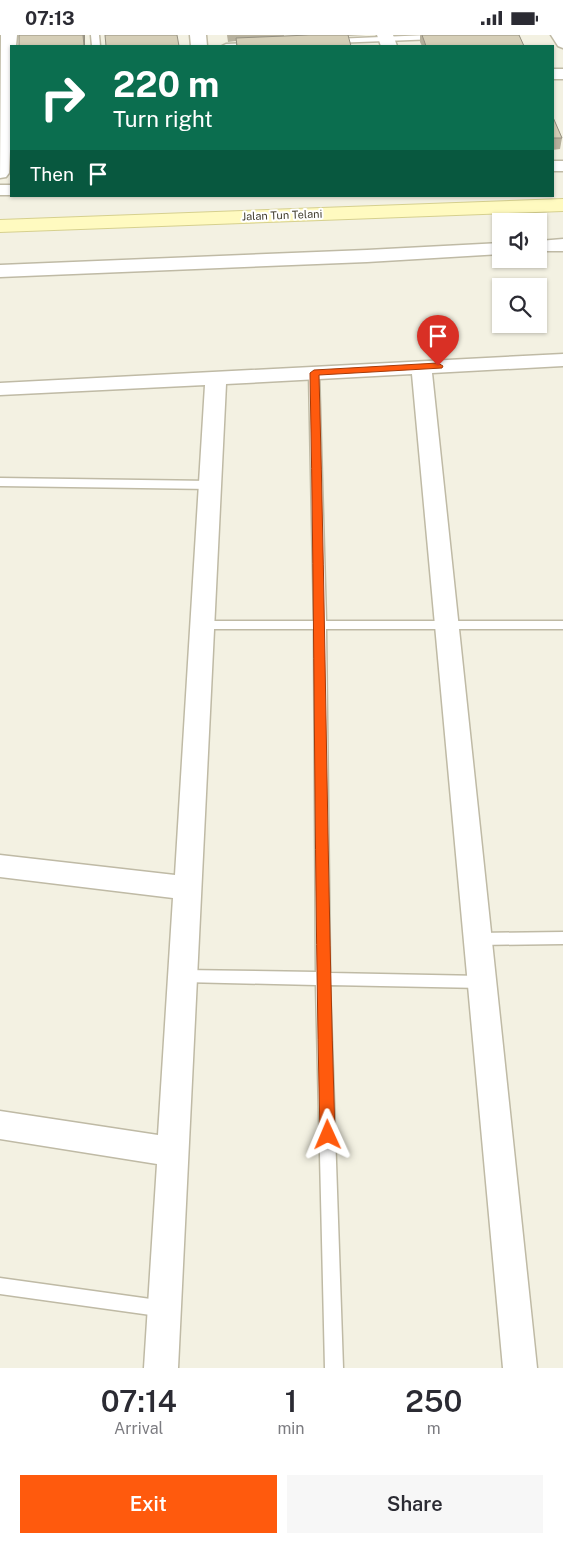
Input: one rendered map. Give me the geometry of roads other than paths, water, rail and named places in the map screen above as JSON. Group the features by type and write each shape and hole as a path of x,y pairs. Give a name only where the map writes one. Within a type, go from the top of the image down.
{"street":[{"path":"0,173 3,95 9,35"},
{"path":"559,35 563,43"},
{"name":"Jalan Tun Telani","path":"0,226 563,205"},
{"path":"547,246 563,245"},
{"path":"0,271 367,256 492,249"},
{"path":"1,394 216,378 563,360"},
{"path":"421,367 520,1368"},
{"path":"161,1368 216,378"},
{"path":"0,866 188,888"},
{"path":"0,1125 174,1152"}],"lane":[{"path":"320,42 446,37"},
{"path":"314,373 320,625 323,979 334,1368"},
{"path":"0,482 211,485"},
{"path":"203,625 563,625"},
{"path":"478,939 563,938"},
{"path":"183,976 482,982"},
{"path":"0,1285 165,1309"}]}
